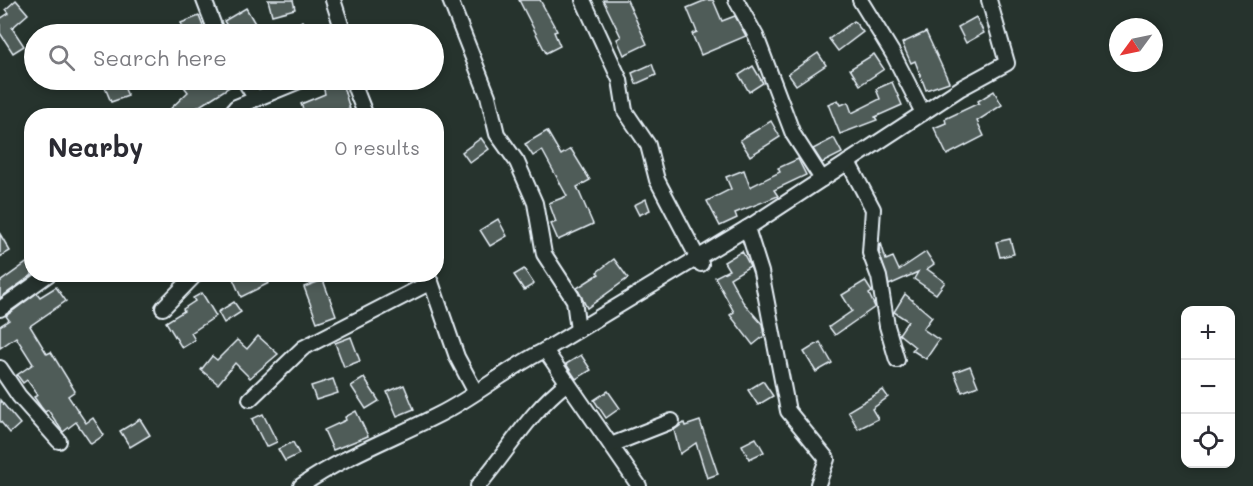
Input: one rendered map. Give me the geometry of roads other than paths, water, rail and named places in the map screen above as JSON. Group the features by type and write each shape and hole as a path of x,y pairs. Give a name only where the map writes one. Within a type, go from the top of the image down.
{"street":[{"path":"204,0 213,24"},
{"path":"333,0 341,24"},
{"path":"450,0 488,96 497,134 517,162 535,203 544,254 574,300 578,330"},
{"path":"583,0 620,80 625,111 648,145 657,180 699,261"},
{"path":"736,0 756,36 793,134 822,179"},
{"path":"860,0 893,54 923,113"},
{"path":"301,486 326,469 442,413 517,364 699,261 923,113 1007,63 989,0"},
{"path":"250,90 256,99"},
{"path":"235,108 278,90"},
{"path":"356,90 363,108"},
{"path":"848,162 873,209 870,253 879,277 887,326 897,360"},
{"path":"747,228 761,272 788,411 827,459 818,484"},
{"path":"0,309 38,282"},
{"path":"163,308 188,282"},
{"path":"250,399 303,348 422,282"},
{"path":"430,282 457,357 475,391"},
{"path":"545,350 639,486"},
{"path":"0,368 19,396 59,441"},
{"path":"478,486 522,428 550,396 567,383"},
{"path":"611,445 672,421"}]}
